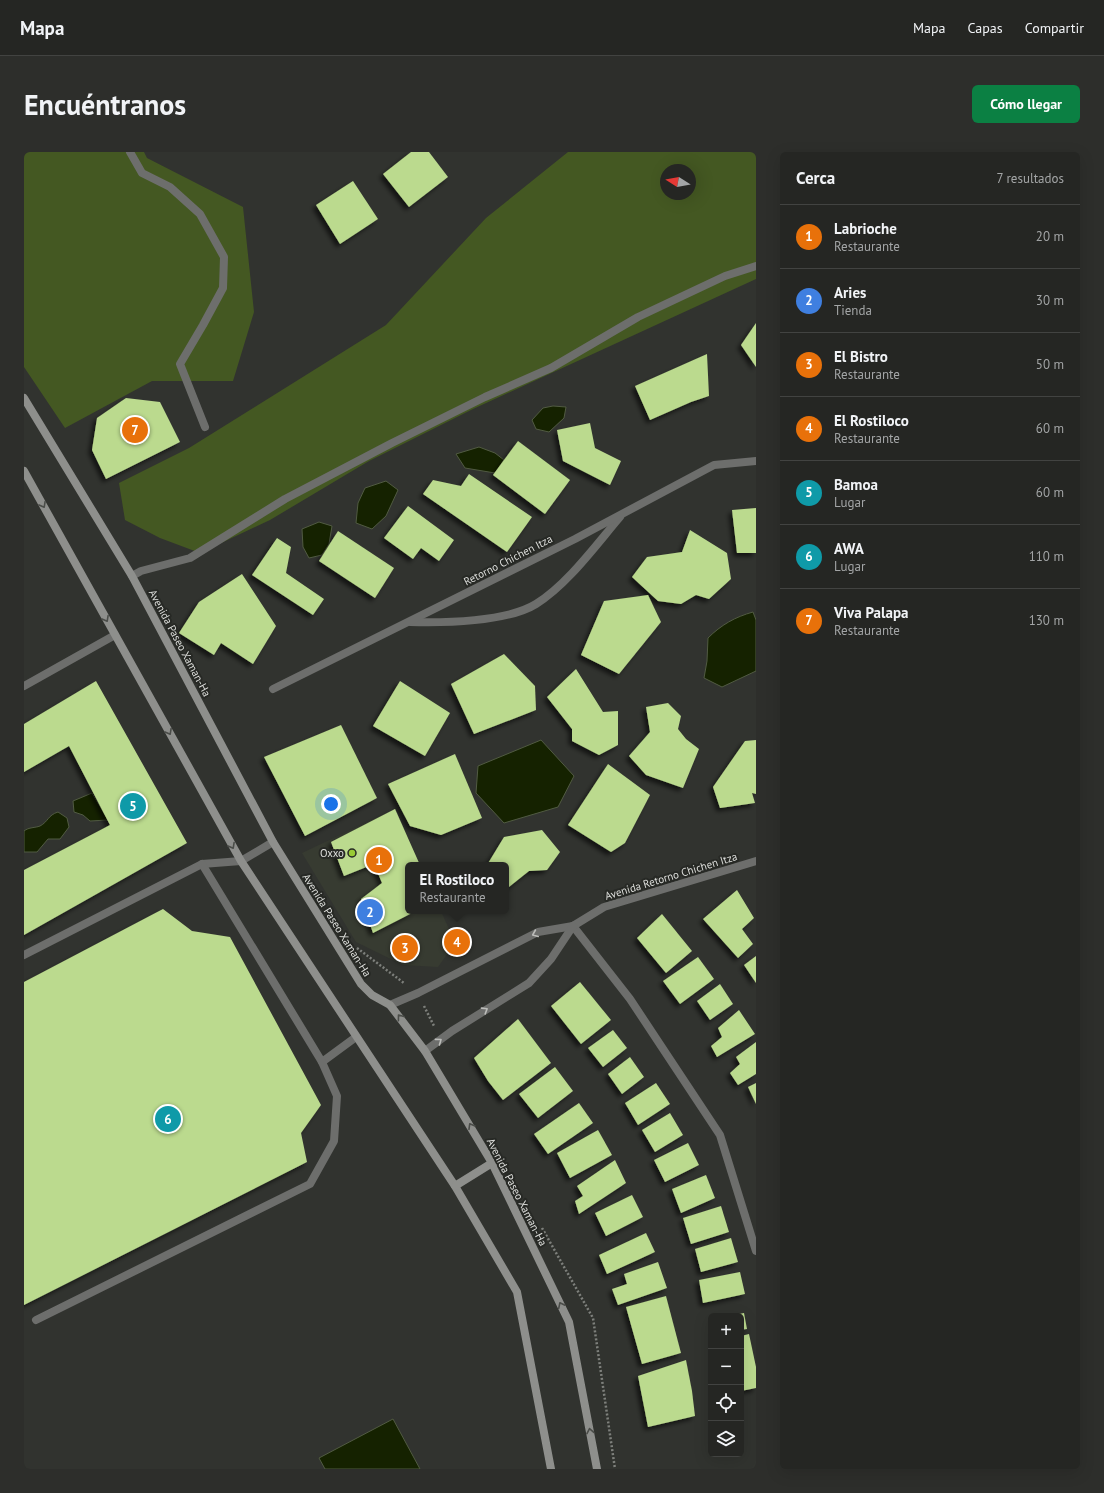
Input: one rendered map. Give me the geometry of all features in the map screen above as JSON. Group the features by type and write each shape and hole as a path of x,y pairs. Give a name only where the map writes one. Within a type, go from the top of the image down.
{"main road":[{"name":"Avenida Paseo Xaman-Ha","path":"24,398 132,576 273,842 361,984 372,995 390,1005 425,1051 492,1163 569,1322 597,1469"},
{"path":"24,471 240,861 455,1186 517,1292 551,1469"},
{"path":"455,1186 492,1163"}],"street":[{"path":"130,152 142,173 170,187 200,214 224,257 223,288 204,325 180,364 205,427"},
{"path":"132,576 190,558 285,499 392,443 485,397 551,368 638,317 725,276 756,266"},
{"name":"Retorno Chichen Itza","path":"273,689 624,514 714,465 756,461"},
{"path":"409,622 442,623 508,615 535,605 558,586 624,514"},
{"path":"24,686 115,635"},
{"path":"24,955 202,864 240,861 273,842"},
{"name":"Avenida Retorno Chichen Itza","path":"390,1005 418,994 538,932 573,926 604,907 756,862"},
{"path":"36,1320 310,1184 334,1141 337,1096 322,1062 202,864"},
{"path":"573,926 630,999 720,1136 756,1251"},
{"name":"Avenida Retorno Chichen Itza","path":"425,1051 529,983 551,960 573,926"},
{"path":"322,1062 356,1037"}],"path":[{"path":"354,945 418,994 440,1040"}],"shaded area":[{"path":"24,152 144,152 147,158 243,207 254,312 233,381 152,381 65,428 24,367"},
{"path":"568,152 756,152 756,279 473,409 369,461 270,520 200,553 160,538 125,520 119,483 189,448 386,325 486,218"},
{"path":"553,406 566,407 564,418 549,432 536,429 532,420 543,408"},
{"path":"479,447 495,453 504,460 495,473 465,468 456,454"},
{"path":"386,481 398,490 386,516 372,529 356,523 358,503 365,488"},
{"path":"319,522 332,526 329,544 322,555 309,558 303,547 302,529"},
{"path":"753,612 756,620 756,671 722,687 704,678 707,661 708,638 729,622 740,616"},
{"path":"541,740 574,776 558,807 504,823 476,793 478,766"},
{"path":"92,793 108,820 90,821 83,815 74,812 73,801"},
{"path":"395,809 419,862 405,862 405,914 442,914 455,943 438,967 403,965 356,942 302,853"},
{"path":"58,812 67,818 69,827 60,839 48,839 37,852 24,852 24,831 40,826 52,815"},
{"path":"393,1419 420,1469 325,1469 319,1458"}],"building":[{"path":"411,152 429,152 448,177 409,207 383,174"},
{"path":"353,181 378,219 340,244 316,205"},
{"path":"756,323 756,367 741,345"},
{"path":"707,354 709,396 691,402 650,420 635,386"},
{"path":"126,398 160,402 180,442 106,479 92,450 97,418"},
{"path":"590,423 595,448 621,461 610,485 563,461 557,430"},
{"path":"518,441 570,480 545,514 493,475"},
{"path":"469,474 532,517 507,552 423,494 433,480 461,486"},
{"path":"408,506 454,540 439,561 421,548 413,559 384,538"},
{"path":"756,508 756,553 737,553 732,510"},
{"path":"690,530 727,553 731,579 709,599 696,595 681,604 658,601 632,577 647,557 682,552"},
{"path":"338,531 394,568 375,598 319,561"},
{"path":"277,538 291,547 286,573 324,599 313,615 252,575"},
{"path":"242,574 276,626 253,664 221,643 214,655 179,633 199,602"},
{"path":"648,595 661,622 619,674 581,655 604,601"},
{"path":"504,654 535,686 536,710 474,734 451,684"},
{"path":"576,669 603,712 618,711 618,745 599,755 572,741 572,729 547,697"},
{"path":"96,681 187,843 24,935 24,870 110,825 69,746 24,772 24,724"},
{"path":"400,681 450,713 425,756 373,726"},
{"path":"668,703 681,716 678,729 686,739 699,749 683,788 646,775 629,756 650,732 646,707"},
{"path":"341,725 377,798 305,836 264,757"},
{"path":"756,740 756,794 752,793 755,803 720,808 713,787 745,741"},
{"path":"455,754 482,818 441,835 410,826 388,784"},
{"path":"608,764 650,795 625,843 611,852 568,825"},
{"path":"395,809 419,862 405,862 405,914 410,914 373,933 361,899 382,883 374,864 344,876 331,842"},
{"path":"542,830 560,852 547,870 529,871 509,887 509,862 489,862 504,837"},
{"path":"737,890 754,918 742,929 753,944 738,958 703,919"},
{"path":"163,909 192,931 230,937 321,1105 301,1133 307,1162 24,1305 24,982"},
{"path":"662,914 692,951 666,973 637,938"},
{"path":"756,956 756,983 744,965"},
{"path":"698,957 714,979 680,1004 663,981"},
{"path":"580,982 611,1020 581,1044 551,1006"},
{"path":"720,984 733,1004 710,1020 697,1001"},
{"path":"739,1010 755,1034 717,1057 711,1046 722,1037 718,1028"},
{"path":"518,1019 551,1063 503,1100 488,1081 474,1058"},
{"path":"613,1030 627,1048 603,1067 588,1048"},
{"path":"756,1042 756,1074 738,1085 730,1073 740,1064 736,1057"},
{"path":"630,1057 644,1077 622,1094 608,1074"},
{"path":"555,1067 573,1091 538,1118 519,1094"},
{"path":"656,1083 670,1104 638,1125 625,1103"},
{"path":"756,1083 756,1104 748,1087"},
{"path":"579,1103 593,1123 548,1154 534,1134"},
{"path":"670,1113 683,1135 655,1152 642,1130"},
{"path":"598,1130 612,1155 570,1178 557,1153"},
{"path":"688,1143 699,1165 665,1182 654,1160"},
{"path":"615,1160 626,1183 579,1214 575,1201 583,1196 577,1186"},
{"path":"706,1175 715,1198 681,1213 672,1189"},
{"path":"632,1195 643,1217 606,1236 595,1213"},
{"path":"721,1206 729,1232 691,1244 683,1218"},
{"path":"646,1233 655,1252 607,1274 599,1255"},
{"path":"731,1238 738,1262 701,1272 695,1249"},
{"path":"658,1262 667,1288 618,1305 612,1289 627,1284 624,1274"},
{"path":"740,1272 745,1294 703,1303 699,1280"},
{"path":"666,1296 681,1353 642,1364 626,1307"},
{"path":"744,1313 747,1329 744,1330"},
{"path":"749,1334 756,1367 756,1388 744,1390 744,1349 744,1335"},
{"path":"686,1360 695,1416 648,1427 638,1376"}],"place":[{"name":"Viva Palapa","path":"135,430"},
{"name":"Bamoa","path":"133,806"},
{"name":"Oxxo","path":"352,853"},
{"name":"Labrioche","path":"379,860"},
{"name":"Aries","path":"370,912"},
{"name":"El Rostiloco","path":"457,942"},
{"name":"El Bistro","path":"405,948"},
{"name":"AWA","path":"168,1119"}]}
